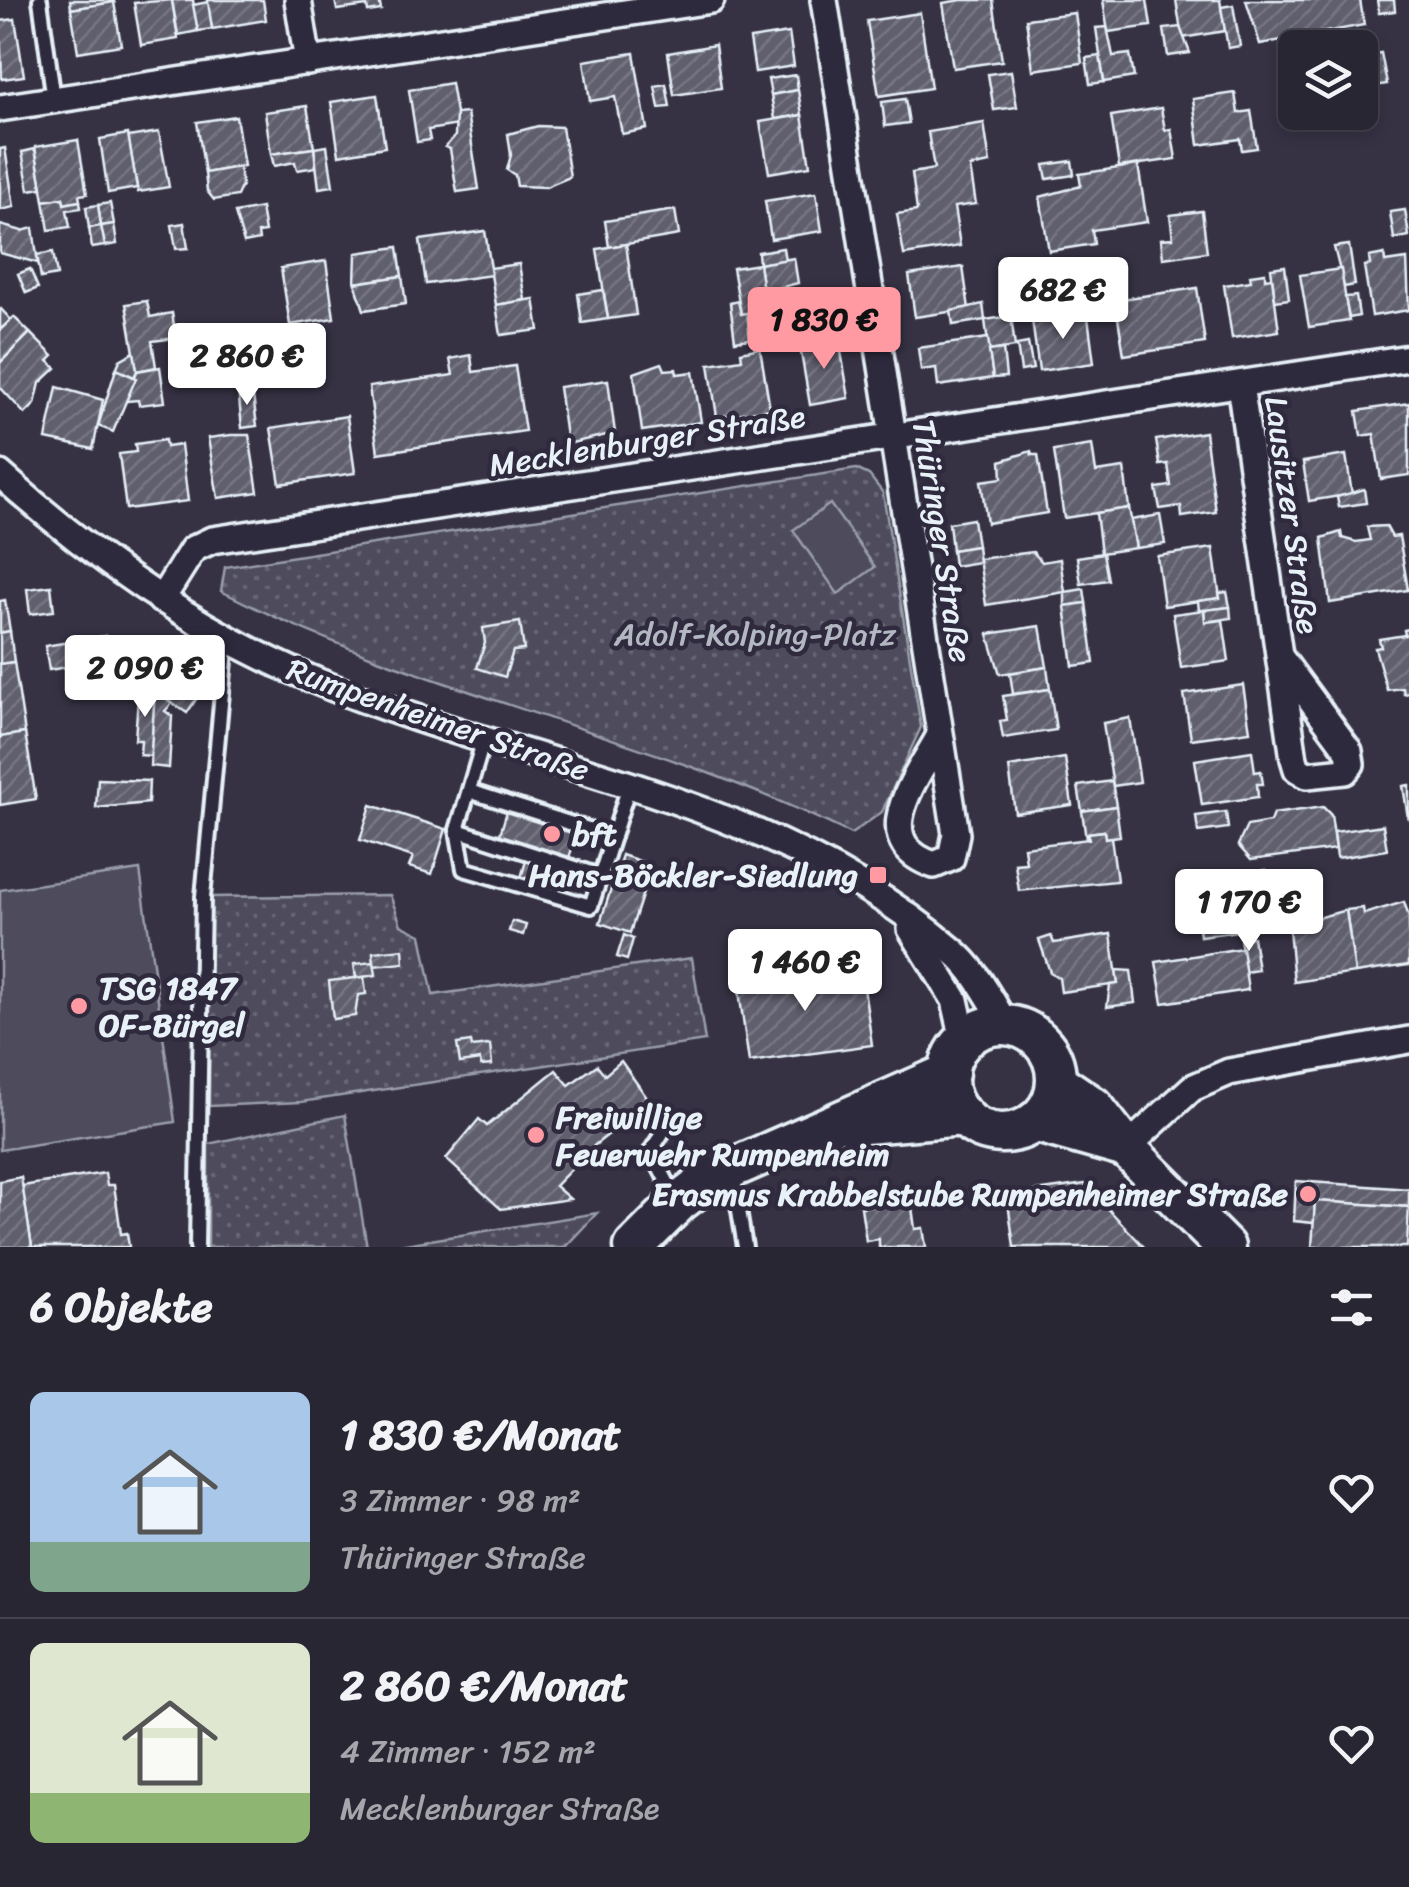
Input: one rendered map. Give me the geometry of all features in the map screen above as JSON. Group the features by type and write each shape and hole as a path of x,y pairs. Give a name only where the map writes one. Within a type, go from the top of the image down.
{"street":[{"path":"298,0 308,62"},
{"path":"0,108 710,0"},
{"name":"Thüringer Straße","path":"824,0 940,736"},
{"name":"Mecklenburger Straße","path":"160,600 193,549 212,540 1409,358"},
{"name":"Lausitzer Straße","path":"1240,384 1279,656"},
{"name":"Rumpenheimer Straße","path":"0,474 42,512 160,600 227,639 356,696 787,842 844,873 955,952 1006,1024 1028,1030 1043,1043 1053,1060 1056,1082"},
{"name":"Rumpenheimer Straße","path":"903,916 955,1000 956,1057 950,1092 964,1116"},
{"path":"634,1247 678,1203 732,1166 832,1127 956,1057 980,1029 1006,1024"},
{"path":"1126,1148 1174,1102 1207,1080 1250,1066 1409,1040"},
{"path":"832,1127 964,1116 994,1132 1020,1130 1049,1106 1056,1082 1094,1107 1126,1148 1225,1247"},
{"path":"1034,1122 1126,1148"}],"lane":[{"path":"40,0 54,100"},
{"path":"196,1247 203,897 227,639"},
{"path":"484,738 457,830 464,870 590,906 629,786"},
{"path":"469,791 613,836"},
{"path":"457,830 600,876"},
{"path":"666,1127 651,1151 678,1203"},
{"path":"732,1166 745,1247"}],"green space":[{"name":"Adolf-Kolping-Platz","path":"856,469 869,475 883,493 921,727 882,812 851,834 696,768 376,658 221,591 225,567"},
{"path":"830,504 875,567 838,594 793,530"},
{"name":"TSG 1847 OF-Bürgel","path":"140,870 175,1122 0,1150 0,890"},
{"path":"390,895 401,925 421,935 433,995 692,958 705,1041 301,1102 209,1106 211,897"},
{"path":"345,1115 367,1247 208,1247 208,1144"},
{"path":"597,1213 565,1247 387,1247"}],"building":[{"path":"70,0 113,0 114,2 71,9"},
{"path":"172,0 178,39 141,45 134,3"},
{"path":"172,0 193,0 198,31 178,35"},
{"path":"207,0 263,0 266,20 212,29"},
{"path":"335,0 379,0 381,10 368,12 367,6 337,10"},
{"path":"993,0 1002,61 953,68 943,3"},
{"path":"1103,0 1147,0 1151,26 1108,32"},
{"path":"1176,0 1220,0 1225,31 1182,38"},
{"path":"1246,0 1360,0 1364,25 1337,30 1278,30 1278,41 1260,44"},
{"path":"1377,0 1394,0 1395,11 1379,13"},
{"path":"114,2 121,45 78,52 71,9"},
{"path":"208,2 212,29 198,31 193,5"},
{"path":"1233,5 1240,46 1228,48 1221,7"},
{"path":"920,13 931,88 879,96 867,21"},
{"path":"1075,13 1082,63 1033,70 1026,19"},
{"path":"15,19 24,76 2,79 0,21"},
{"path":"1107,27 1113,56 1130,54 1134,77 1104,82 1096,28"},
{"path":"1180,27 1190,53 1168,56 1164,29"},
{"path":"789,33 794,66 755,72 750,39"},
{"path":"715,45 721,88 674,95 668,53"},
{"path":"634,53 647,129 622,134 615,97 590,101 584,61"},
{"path":"1378,53 1387,84 1378,85"},
{"path":"1100,56 1104,82 1090,84 1086,58"},
{"path":"1011,71 1017,107 994,110 988,74"},
{"path":"796,75 798,90 771,95 768,79"},
{"path":"451,83 458,125 428,130 430,140 417,142 409,90"},
{"path":"666,84 670,107 659,108 655,86"},
{"path":"798,90 802,115 775,119 771,95"},
{"path":"1235,93 1238,113 1251,111 1257,148 1242,150 1240,139 1199,145 1193,99"},
{"path":"377,95 385,147 339,155 331,102"},
{"path":"905,99 909,123 885,126 882,102"},
{"path":"307,106 314,148 271,154 265,112"},
{"path":"1161,108 1165,130 1171,129 1176,159 1119,167 1111,116"},
{"path":"467,113 479,189 457,192 450,149 445,147 455,136 456,114"},
{"path":"802,115 810,166 769,173 760,122"},
{"path":"236,116 244,166 205,173 197,122"},
{"path":"984,123 990,163 970,167 976,204 954,207 960,246 904,255 897,214 917,211 912,173 934,169 928,132"},
{"path":"538,126 562,127 570,177 546,187 517,186 515,175 507,170 511,155 508,134"},
{"path":"159,132 169,187 138,192 128,137"},
{"path":"128,134 137,188 108,193 100,139"},
{"path":"78,140 87,194 79,195 80,201 64,204 63,198 44,201 35,147"},
{"path":"327,146 333,186 319,188 314,148"},
{"path":"5,148 14,207 0,210 0,149"},
{"path":"314,148 316,167 297,170 295,162 274,166 271,154"},
{"path":"35,149 42,188 29,190 22,152"},
{"path":"1072,161 1074,175 1047,179 1044,165"},
{"path":"1138,165 1147,222 1092,230 1094,244 1049,251 1040,197 1081,186 1079,174"},
{"path":"239,167 242,185 237,196 214,200 207,191 205,173"},
{"path":"816,193 822,231 771,239 765,201"},
{"path":"63,198 64,204 80,201 81,208 67,210 70,227 49,230 44,201"},
{"path":"110,203 114,224 101,226 98,205"},
{"path":"98,205 101,226 89,228 86,207"},
{"path":"261,208 265,232 258,233 259,240 244,243 235,213"},
{"path":"675,210 679,235 609,247 605,221"},
{"path":"1405,210 1409,236 1394,239 1390,212"},
{"path":"1202,211 1207,252 1163,258 1161,239 1173,238 1170,215"},
{"path":"184,223 188,248 176,249 172,225"},
{"path":"114,224 117,244 105,246 101,226"},
{"path":"0,225 22,231 33,228 38,263 0,253"},
{"path":"101,226 105,246 92,248 89,228"},
{"path":"485,231 492,275 426,284 420,240"},
{"path":"626,244 636,315 608,319 597,249"},
{"path":"1349,245 1355,285 1344,287 1334,247"},
{"path":"398,247 402,276 355,283 356,253"},
{"path":"783,248 785,260 759,264 758,252"},
{"path":"53,252 57,275 41,278 37,255"},
{"path":"1384,254 1385,262 1407,259 1409,310 1372,316 1364,266 1370,265 1369,257"},
{"path":"794,258 798,283 763,292 759,264"},
{"path":"1048,260 1052,289 1021,293 1017,265"},
{"path":"326,261 334,318 290,325 281,268"},
{"path":"519,264 525,300 496,305 490,268"},
{"path":"759,264 766,310 741,314 733,268"},
{"path":"1285,266 1289,299 1275,301 1271,268"},
{"path":"963,267 969,309 915,317 909,275"},
{"path":"30,269 38,288 26,293 18,274"},
{"path":"1341,269 1349,321 1309,327 1300,275"},
{"path":"1265,273 1265,279 1272,278 1279,331 1232,338 1224,285 1251,281 1250,275"},
{"path":"402,276 406,304 364,310 355,283"},
{"path":"1092,282 1096,308 1083,310 1080,284"},
{"path":"1197,288 1205,343 1124,355 1115,300"},
{"path":"603,290 608,319 582,323 578,294"},
{"path":"1016,294 1018,307 1009,308 1007,295"},
{"path":"1356,296 1359,316 1349,318 1345,297"},
{"path":"832,298 839,340 783,350 776,308"},
{"path":"534,299 539,330 501,335 496,305"},
{"path":"147,301 150,317 172,313 176,338 152,341 156,367 137,371 126,304"},
{"path":"738,301 741,314 747,313 750,339 735,341 730,303"},
{"path":"983,304 985,320 953,325 951,311"},
{"path":"0,310 11,320 0,330"},
{"path":"1078,313 1079,318 1088,317 1094,363 1039,371 1032,320"},
{"path":"1011,316 1015,347 989,351 985,320"},
{"path":"14,317 30,333 0,363 0,330"},
{"path":"30,333 53,356 48,361 56,368 40,383 35,404 25,414 0,387 0,363"},
{"path":"988,338 993,378 938,386 936,368 921,370 918,348"},
{"path":"839,340 849,398 810,405 800,347"},
{"path":"1028,343 1033,369 1021,371 1017,345"},
{"path":"760,348 770,409 717,417 709,364 742,359 741,352"},
{"path":"1003,349 1006,377 993,378 989,351"},
{"path":"134,352 134,377 116,369 120,360"},
{"path":"471,355 473,372 515,366 525,431 378,453 369,387 453,375 450,359"},
{"path":"662,363 665,370 676,369 677,374 693,372 701,422 642,431 634,373"},
{"path":"160,367 165,402 139,405 138,400 126,401 137,371"},
{"path":"116,369 136,378 113,432 98,426"},
{"path":"608,380 615,433 567,444 559,387"},
{"path":"57,387 103,400 93,449 46,439"},
{"path":"252,388 257,426 242,428 238,389"},
{"path":"1409,403 1409,475 1381,479 1374,434 1361,436 1357,411"},
{"path":"347,416 355,473 280,484 271,428"},
{"path":"1205,432 1216,512 1182,517 1181,506 1160,509 1156,488 1171,486 1168,464 1160,465 1156,440"},
{"path":"249,435 258,492 218,498 208,438"},
{"path":"165,440 166,447 181,445 188,501 126,509 119,454 136,452 135,444"},
{"path":"1092,445 1096,472 1124,468 1129,508 1064,518 1054,451"},
{"path":"1031,451 1038,455 1047,513 987,523 981,481 1002,478 1001,461"},
{"path":"1346,455 1352,494 1309,501 1303,462"},
{"path":"1364,489 1366,503 1339,507 1337,497"},
{"path":"1129,508 1136,548 1101,553 1096,513"},
{"path":"1160,515 1165,544 1136,548 1131,520"},
{"path":"973,519 977,546 952,550 949,523"},
{"path":"1386,526 1392,537 1399,536 1408,590 1330,603 1322,538 1341,532 1342,538 1356,542 1370,540 1367,527"},
{"path":"977,546 979,562 954,566 952,550"},
{"path":"1213,548 1220,598 1164,606 1157,556"},
{"path":"1033,552 1042,562 1060,559 1065,592 986,605 979,559"},
{"path":"1103,553 1108,580 1081,584 1077,557"},
{"path":"51,586 54,611 30,614 27,589"},
{"path":"1084,589 1086,603 1065,606 1065,592"},
{"path":"1227,592 1230,607 1199,611 1198,601 1220,598 1219,593"},
{"path":"5,600 10,631 0,633 0,601"},
{"path":"1086,603 1094,663 1073,666 1065,606"},
{"path":"1230,607 1231,618 1205,622 1204,610"},
{"path":"1204,610 1205,622 1223,620 1229,661 1181,668 1173,614"},
{"path":"520,622 524,650 513,651 505,677 477,668 485,643 483,628"},
{"path":"1040,626 1047,667 1000,674 988,634"},
{"path":"1409,629 1409,693 1404,694 1403,688 1387,690 1375,648 1381,647 1379,639 1405,635 1404,630"},
{"path":"10,631 14,662 0,664 0,633"},
{"path":"105,636 109,660 49,670 45,646"},
{"path":"143,638 176,660 155,691 122,669"},
{"path":"176,660 208,681 187,713 155,691"},
{"path":"14,662 25,733 0,737 0,664"},
{"path":"1047,667 1050,689 1013,694 1010,673"},
{"path":"145,685 155,691 151,756 140,755 141,740 135,740 138,696"},
{"path":"1243,685 1250,731 1191,739 1184,694"},
{"path":"1050,689 1056,730 1003,738 1000,721 1007,720 1003,696"},
{"path":"155,691 172,703 165,711 172,716 169,768 150,766"},
{"path":"1130,718 1140,782 1113,786 1103,723"},
{"path":"25,733 36,799 0,805 0,737"},
{"path":"1252,751 1255,772 1261,771 1263,784 1257,784 1258,797 1202,805 1195,760"},
{"path":"1065,758 1072,805 1015,813 1009,767"},
{"path":"98,779 149,781 148,803 96,808"},
{"path":"1112,781 1116,806 1082,811 1078,786"},
{"path":"1409,785 1409,817 1408,818 1403,786"},
{"path":"371,805 446,829 432,874 409,867 413,857 360,840"},
{"path":"1116,806 1120,836 1105,838 1104,831 1088,833 1086,839 1082,811"},
{"path":"1323,807 1331,815 1336,849 1251,860 1238,845 1247,826 1270,822 1273,814"},
{"path":"508,808 578,829 556,900 518,888 528,854 497,844"},
{"path":"1226,812 1228,828 1198,832 1196,816"},
{"path":"1383,825 1387,850 1337,858 1334,832"},
{"path":"1104,831 1105,838 1111,837 1117,881 1019,891 1015,864 1026,863 1024,847 1089,839 1088,833"},
{"path":"622,855 652,865 630,933 600,923"},
{"path":"1266,870 1270,901 1257,903 1249,873"},
{"path":"1254,884 1261,928 1200,936 1194,892"},
{"path":"1404,902 1409,917 1409,965 1355,973 1346,910 1363,908 1364,914"},
{"path":"1346,910 1355,973 1294,982 1288,918 1306,916 1306,921"},
{"path":"512,921 526,925 523,935 509,931"},
{"path":"1111,934 1118,984 1061,992 1059,978 1050,972 1039,940 1051,936 1054,943"},
{"path":"624,935 633,939 627,960 617,957"},
{"path":"1253,937 1258,970 1245,972 1240,938"},
{"path":"1242,948 1248,990 1163,1003 1156,962"},
{"path":"403,949 404,963 374,966 373,952"},
{"path":"374,962 376,975 356,978 354,964"},
{"path":"861,966 872,1045 749,1062 738,984"},
{"path":"1116,970 1131,971 1135,1003 1107,1007 1110,985 1118,984"},
{"path":"364,977 366,994 358,995 355,1016 333,1019 329,981"},
{"path":"471,1042 472,1047 490,1045 492,1065 481,1066 480,1060 460,1063 457,1044"},
{"name":"Freiwillige Feuerwehr Rumpenheim","path":"621,1061 650,1102 595,1145 555,1186 570,1199 501,1209 446,1159 479,1119 487,1126 556,1070 569,1085 597,1065 605,1075"},
{"path":"105,1173 107,1185 114,1185 121,1234 127,1233 129,1247 32,1247 22,1186"},
{"path":"21,1177 32,1247 0,1247 0,1181"},
{"path":"1296,1181 1409,1189 1409,1207 1315,1201 1314,1223 1294,1221"},
{"path":"1085,1184 1144,1247 1014,1247 1007,1195"},
{"path":"911,1200 915,1229 923,1228 926,1247 879,1247 879,1239 866,1241 861,1207"},
{"path":"1315,1201 1409,1207 1407,1247 1312,1247"}],"place":[{"name":"bft","path":"552,834"},
{"name":"Hans-Böckler-Siedlung","path":"878,875"},
{"name":"TSG 1847 OF-Bürgel","path":"79,1006"},
{"name":"Freiwillige Feuerwehr Rumpenheim","path":"536,1135"},
{"name":"Erasmus Krabbelstube Rumpenheimer Straße","path":"1308,1194"}]}
